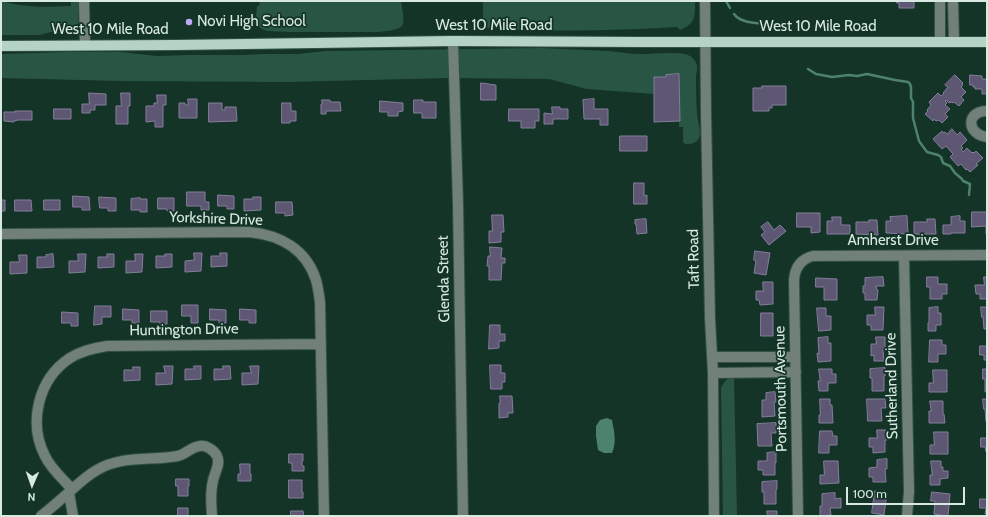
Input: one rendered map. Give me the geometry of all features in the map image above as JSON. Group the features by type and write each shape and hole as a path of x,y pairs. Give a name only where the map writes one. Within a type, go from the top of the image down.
{"main road":[{"name":"West 10 Mile Road","path":"1,46 453,41 987,42"}],"street":[{"path":"84,1 85,45"},
{"name":"Taft Road","path":"705,1 710,319 713,373 714,516"},
{"path":"940,1 940,42"},
{"path":"953,1 954,42"},
{"name":"Glenda Street","path":"453,41 458,204 463,516"},
{"path":"987,111 976,114 971,125 978,134 987,137"},
{"name":"Yorkshire Drive","path":"1,234 241,232 272,236 282,240 298,252 309,264 313,272 320,302 324,516"},
{"name":"Amherst Drive","path":"800,263 808,257 814,256 987,255"},
{"name":"Sutherland Drive","path":"904,256 908,492 908,508 906,516"},
{"name":"Portsmouth Avenue","path":"798,516 794,280 796,269 800,263"},
{"name":"Huntington Drive","path":"70,491 46,458 37,432 37,421 39,403 49,378 54,371 79,353 92,348 107,346 321,344"},
{"path":"712,357 795,357"},
{"path":"713,373 796,372"},
{"path":"41,516 87,476 110,464 125,460 180,456 194,447 201,446 208,447 217,457 218,462 218,468 213,482 212,516"},
{"path":"70,491 73,516"}],"shaded area":[{"path":"1,1 19,5 44,7 71,6 71,1 79,1 78,23 75,29 64,33 51,32 40,35 1,35"},
{"path":"260,1 401,1 403,24 396,29 378,32 267,31 260,28 256,18 257,6 259,6"},
{"path":"483,1 695,1 695,11 692,22 680,30 677,27 580,30 483,28"},
{"path":"541,48 609,51 638,54 679,53 688,55 695,61 697,66 696,99 700,132 699,138 693,143 685,144 683,142 683,127 679,127 679,74 666,75 666,77 654,77 654,94 587,89 549,79 449,78 287,82 120,81 1,78 1,54 120,52 157,56 297,54 326,51"},
{"path":"729,378 734,378 737,516 723,516 721,388 725,381"},
{"path":"607,418 612,420 614,432 615,441 612,453 604,453 598,450 596,436 596,426 600,420"}],"building":[{"path":"897,1 914,1 914,8 899,8 899,3 897,3"},
{"path":"679,74 680,121 654,122 654,77 666,77 666,75"},
{"path":"955,75 963,83 961,87 966,92 961,97 964,100 959,106 954,102 949,103 946,100 945,101 947,103 945,105 950,109 945,114 948,117 942,123 939,120 936,121 934,119 933,121 925,114 931,105 929,102 938,93 941,96 944,94 943,93 948,87 945,85"},
{"path":"970,75 982,76 982,79 987,79 987,94 982,94 982,89 975,89 973,85 970,85"},
{"path":"481,83 496,85 496,100 481,100"},
{"path":"762,86 786,86 786,105 772,105 772,108 769,108 769,111 753,111 753,88 762,88"},
{"path":"89,93 106,94 106,105 95,105 95,110 90,110 90,113 82,113 82,104 89,104"},
{"path":"121,93 130,93 128,124 116,124 116,106 121,106"},
{"path":"157,95 166,95 166,105 163,105 163,127 155,127 155,121 146,122 146,106 154,106 154,103 157,103"},
{"path":"188,99 197,99 197,118 179,118 179,103 185,103 185,105 188,105"},
{"path":"594,99 594,109 608,109 608,125 600,125 600,119 584,119 583,100"},
{"path":"322,100 340,102 341,111 326,111 326,114 321,114"},
{"path":"414,100 436,102 436,118 422,118 422,113 414,113"},
{"path":"380,101 403,103 403,111 398,112 398,116 388,116 388,112 380,112"},
{"path":"209,103 222,103 222,110 225,110 225,107 236,107 237,121 209,122"},
{"path":"282,103 291,103 291,111 296,111 296,121 282,123"},
{"path":"552,107 568,109 568,119 553,119 553,124 544,124 544,113 552,114"},
{"path":"54,109 71,109 71,119 54,119"},
{"path":"509,109 539,109 539,121 535,121 535,128 521,128 521,121 509,121"},
{"path":"32,111 32,120 18,120 14,122 4,121 4,112"},
{"path":"952,129 957,135 960,132 967,140 961,146 963,148 961,149 963,152 967,148 972,153 976,151 983,158 970,172 961,164 958,166 950,157 953,154 946,146 942,149 933,139 942,131 943,133 945,132 947,134"},
{"path":"620,136 647,136 647,151 620,151"},
{"path":"634,183 644,183 644,196 647,195 647,204 634,204"},
{"path":"187,192 205,192 205,202 209,202 209,210 201,210 201,206 187,206"},
{"path":"218,195 234,196 234,209 227,209 227,206 218,206"},
{"path":"73,196 89,197 90,210 82,210 82,207 73,207"},
{"path":"99,197 116,198 116,211 108,211 108,208 100,208"},
{"path":"253,197 261,197 261,210 244,211 244,199 253,199"},
{"path":"158,198 174,198 174,211 158,209"},
{"path":"131,199 147,199 147,212 131,210"},
{"path":"1,200 5,200 5,211 1,211"},
{"path":"15,200 31,200 32,211 15,211"},
{"path":"44,200 60,200 60,210 44,210"},
{"path":"276,202 292,202 293,215 285,216 285,213 276,213"},
{"path":"972,212 987,212 987,234 986,226 972,227"},
{"path":"797,213 820,213 820,232 811,233 811,227 797,227"},
{"path":"492,215 503,215 504,232 501,232 501,242 489,243 489,231 492,231"},
{"path":"907,216 908,234 886,233 886,221 891,221 890,217"},
{"path":"960,216 960,221 965,221 965,233 943,234 943,225 951,225 951,217"},
{"path":"832,217 841,217 841,225 850,225 850,234 827,234 827,221 832,221"},
{"path":"646,219 647,233 637,234 635,220"},
{"path":"927,219 935,219 936,234 914,234 914,222 927,222"},
{"path":"869,220 877,220 878,235 856,234 856,222 869,222"},
{"path":"768,222 774,230 780,225 786,231 769,245 761,235 765,232 761,227"},
{"path":"490,247 502,248 501,258 505,258 505,263 502,263 501,280 489,280 489,266 487,266 488,256 490,256"},
{"path":"755,251 770,253 766,275 754,273 756,261 754,260"},
{"path":"194,253 202,253 201,271 185,272 185,261 194,260"},
{"path":"220,253 227,253 227,266 211,267 211,256 220,256"},
{"path":"53,254 54,267 37,268 37,257 46,257 46,255"},
{"path":"78,254 86,254 85,272 69,273 69,261 78,261"},
{"path":"107,254 114,254 114,267 98,268 98,257 107,257"},
{"path":"135,254 143,254 142,272 126,273 126,261 135,261"},
{"path":"165,254 172,254 172,267 156,268 156,256 165,256"},
{"path":"19,255 27,255 27,273 10,274 10,262 19,262"},
{"path":"883,277 884,286 876,286 878,290 877,300 865,300 863,286 865,286 865,278"},
{"path":"927,277 938,277 938,284 947,284 947,294 942,294 942,299 930,299 930,287 927,287"},
{"path":"984,277 987,277 987,299 980,299 980,294 976,294 975,285 984,285"},
{"path":"816,278 837,279 837,300 824,300 824,287 816,287"},
{"path":"763,282 773,282 773,304 760,305 759,300 756,300 756,291 763,291"},
{"path":"182,305 198,305 198,323 191,323 191,316 182,316"},
{"path":"95,306 111,306 111,317 102,317 102,324 94,325"},
{"path":"875,307 884,307 883,330 871,330 871,325 867,325 867,315 875,315"},
{"path":"938,307 938,313 941,313 941,325 936,325 936,331 928,331 929,308"},
{"path":"981,307 987,307 987,329 984,329"},
{"path":"817,308 826,308 826,316 831,316 831,330 819,331"},
{"path":"123,309 139,310 139,323 132,323 132,320 123,320"},
{"path":"210,309 226,310 226,323 219,323 219,320 210,320"},
{"path":"240,309 256,310 256,323 249,323 249,320 240,320"},
{"path":"151,311 167,311 167,324 151,322"},
{"path":"62,312 78,313 78,326 71,326 71,323 62,323"},
{"path":"761,313 773,313 773,336 761,336"},
{"path":"490,325 500,325 500,334 505,334 505,341 499,341 499,348 489,349"},
{"path":"828,337 828,343 831,343 831,361 818,362 818,338"},
{"path":"876,337 885,337 885,350 883,350 884,361 874,361 874,355 871,356 871,344 876,344"},
{"path":"930,340 942,340 942,345 946,345 946,354 938,354 938,362 929,362"},
{"path":"980,346 987,346 987,360 984,360 984,355 980,355"},
{"path":"490,365 501,365 501,373 505,373 505,382 502,382 502,389 491,389"},
{"path":"164,366 173,366 172,384 156,385 156,373 165,373"},
{"path":"194,366 201,366 201,379 185,380 185,369 194,369"},
{"path":"223,366 230,366 231,379 214,380 214,369 223,369"},
{"path":"250,366 259,366 258,384 242,385 242,373 251,373"},
{"path":"133,367 140,367 140,380 124,381 124,370 133,370"},
{"path":"885,368 884,391 872,391 870,369"},
{"path":"819,369 832,369 832,374 836,374 836,383 828,383 828,391 819,391"},
{"path":"983,369 987,369 987,391 985,392 985,379 983,379"},
{"path":"933,370 947,370 947,392 929,392 929,383 933,383"},
{"path":"775,392 775,416 762,417 762,400 766,400 766,393"},
{"path":"500,396 512,396 513,413 508,413 508,417 499,418"},
{"path":"820,399 830,399 830,405 832,405 833,423 819,423"},
{"path":"867,399 885,399 886,408 881,408 882,421 868,421"},
{"path":"983,399 987,399 987,422 986,422"},
{"path":"930,401 943,401 945,423 929,423 929,411 931,411"},
{"path":"776,423 776,433 771,433 772,446 758,446 757,424"},
{"path":"877,430 886,430 887,440 885,440 885,452 873,453 873,447 869,447 869,438 877,438"},
{"path":"820,431 832,431 833,436 837,436 837,445 829,445 829,453 819,453"},
{"path":"934,432 948,432 948,454 930,454 930,445 934,445"},
{"path":"981,438 987,438 987,452 985,447 981,447"},
{"path":"776,452 775,475 763,475 763,470 758,470 758,461 767,461 767,453"},
{"path":"289,454 303,454 302,466 304,466 304,471 292,471 292,463 289,463"},
{"path":"887,459 887,469 885,469 886,482 873,482 873,477 869,477 869,468 877,467 877,460"},
{"path":"824,461 838,461 839,483 820,484 820,475 824,475"},
{"path":"931,461 941,461 943,471 948,471 948,478 940,479 940,485 930,485 930,475 932,475"},
{"path":"240,464 250,464 251,481 238,481"},
{"path":"176,479 189,479 188,496 178,496"},
{"path":"289,480 302,480 303,498 289,498"},
{"path":"777,481 776,504 764,504 762,482"},
{"path":"875,491 887,493 884,515 872,513"},
{"path":"932,492 950,494 948,516 934,514 935,501 931,501"},
{"path":"835,493 835,499 841,498 841,508 830,508 831,515 820,516 822,494"},
{"path":"980,499 987,499 987,514 985,514 986,508 980,508"},
{"path":"178,508 188,508 188,516 178,516"},
{"path":"291,511 303,511 304,516 291,516"},
{"path":"767,511 777,511 777,516 768,516"}],"waterway":[{"path":"726,1 730,8"},
{"path":"734,14 738,18 752,23 792,24"},
{"path":"808,69 816,74 832,77 867,74 908,82 911,87 913,118 919,141 927,152 941,157 943,163 950,166 963,181 970,184 969,195"}],"place":[{"name":"Novi High School","path":"189,22"}]}
